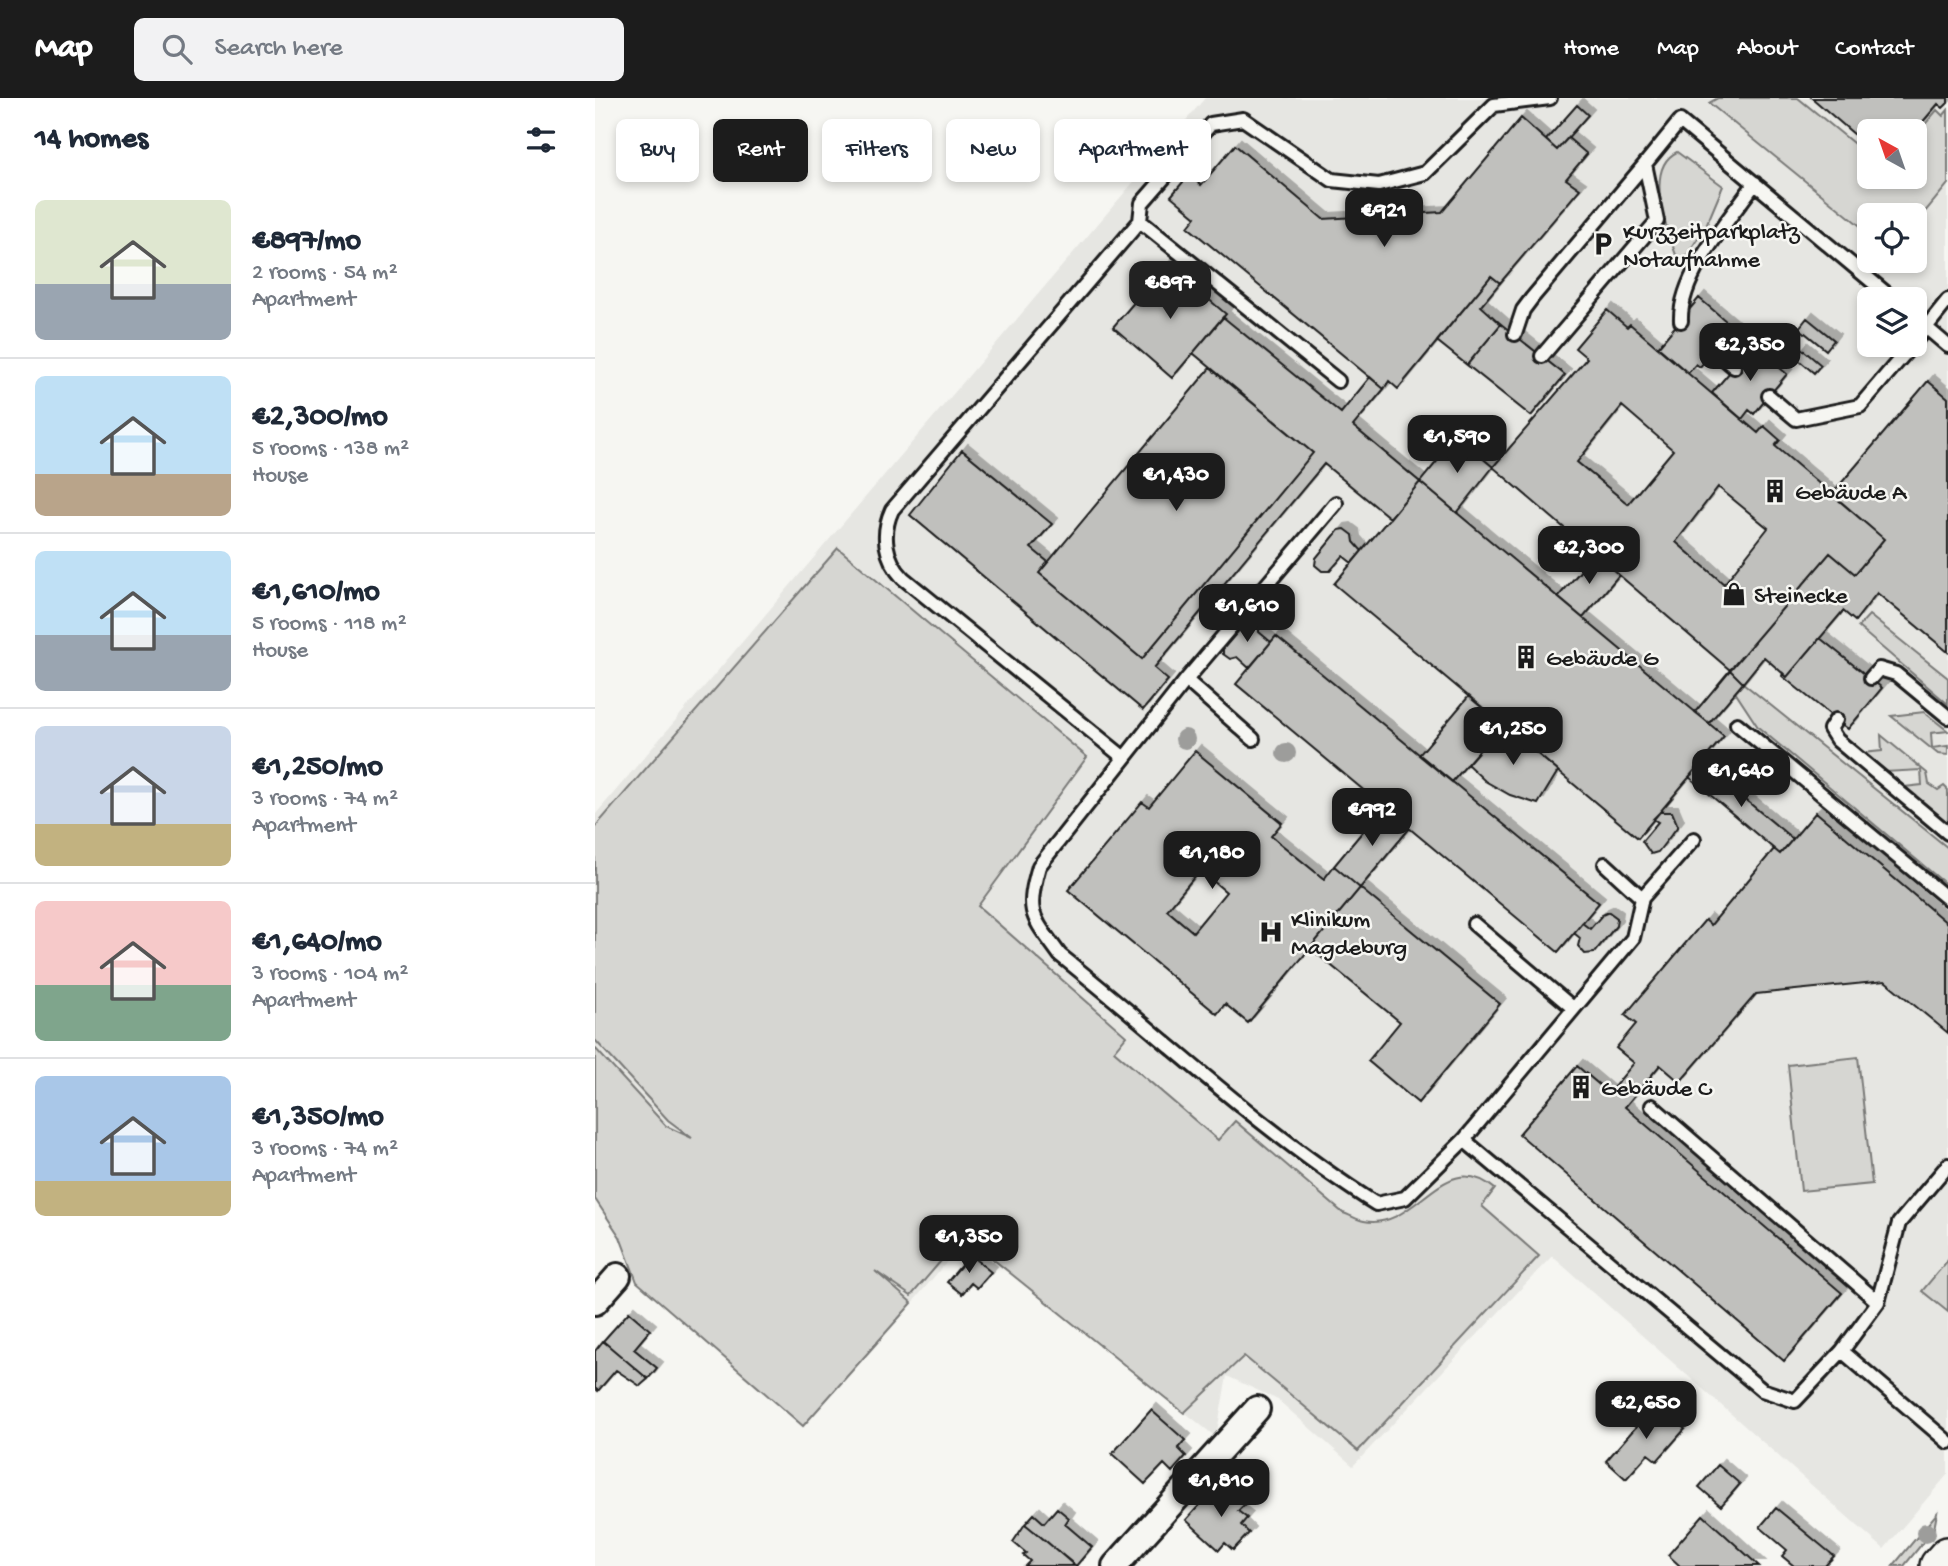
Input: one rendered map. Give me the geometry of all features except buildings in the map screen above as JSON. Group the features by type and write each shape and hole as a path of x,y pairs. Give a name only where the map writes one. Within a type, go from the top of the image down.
{"main road":[{"path":"1939,1566 1948,1556"}],"street":[{"path":"595,1302 618,1276"},
{"path":"1115,1566 1257,1409"}],"lane":[{"path":"1123,757 903,578 890,558 885,539 889,516 895,506 1140,221 1142,203 1210,124 1243,119 1332,180 1379,185 1425,173 1494,105 1550,98"},
{"path":"1515,334 1523,310 1532,298 1680,121 1879,287"},
{"path":"1542,356 1657,221 1645,164"},
{"path":"1681,321 1680,306 1688,282 1755,183"},
{"path":"1140,221 1338,381"},
{"path":"1927,326 1948,300"},
{"path":"1927,328 1948,346"},
{"path":"1714,350 1734,367"},
{"path":"1769,396 1796,418 1860,406 1901,357"},
{"path":"1336,503 1186,680 1039,866 1029,899 1036,923 1060,955 1259,1118 1343,1183 1376,1204 1405,1198 1464,1140 1633,938 1642,898 1694,839"},
{"path":"1871,678 1879,669 1896,674 1948,717"},
{"path":"1186,680 1254,739"},
{"path":"1836,720 1830,729 1837,740 1948,833"},
{"path":"1737,724 1948,899"},
{"path":"1605,864 1642,898"},
{"path":"1473,924 1573,1008"},
{"path":"1652,1106 1878,1302"},
{"path":"1464,1140 1762,1390 1795,1401 1842,1351 1878,1302 1899,1223 1948,1165"},
{"path":"1842,1351 1948,1442"}],"shaded area":[{"name":"Klinikum Magdeburg","path":"1205,98 1948,98 1948,1474 1884,1549 1552,1256 1353,1466 1278,1400 1227,1376 1216,1437 966,1239 912,1303 755,1169 666,1126 595,1048 595,815 1134,182 1211,182 1211,119 1187,119"},
{"path":"1718,98 1798,98 1857,146 1857,189 1927,189 1927,122 1937,110 1943,116 1948,110 1948,184 1927,209 1927,203 1857,203 1857,223 1709,103"},
{"path":"1677,152 1723,186 1707,224 1680,266 1665,222 1659,188 1666,161"},
{"path":"838,548 1087,757 978,906 1126,1036 1114,1051 1218,1140 1235,1121 1343,1213 1364,1221 1383,1221 1400,1214 1445,1183 1460,1177 1477,1178 1495,1189 1482,1206 1539,1256 1358,1451 1244,1356 1184,1413 963,1235 911,1296 875,1271 912,1303 803,1426 637,1282 620,1237 595,1199 595,1048 666,1126 692,1138 668,1120 595,1040 595,827"},
{"path":"1869,615 1948,678 1948,704 1858,627"},
{"path":"1743,683 1948,848 1948,886 1758,727 1735,692"},
{"path":"1924,712 1948,731 1931,733 1932,748 1948,746 1948,755 1938,754 1891,716"},
{"path":"1881,735 1927,773 1929,784 1938,790 1944,786 1948,790 1948,823 1904,787 1922,785 1921,770 1884,772 1862,753 1882,751"},
{"path":"1858,1057 1872,1184 1801,1191 1788,1065"},
{"path":"1948,1260 1948,1312 1922,1291"},
{"path":"1937,1513 1934,1529 1904,1566 1893,1566"}],"place":[{"name":"Kurzzeitparkplatz Notaufnahme","path":"1603,244"},
{"name":"Gebäude A","path":"1775,491"},
{"name":"Steinecke","path":"1734,594"},
{"name":"Gebäude G","path":"1526,657"},
{"name":"Klinikum Magdeburg","path":"1271,932"},
{"name":"Gebäude C","path":"1581,1087"}]}
